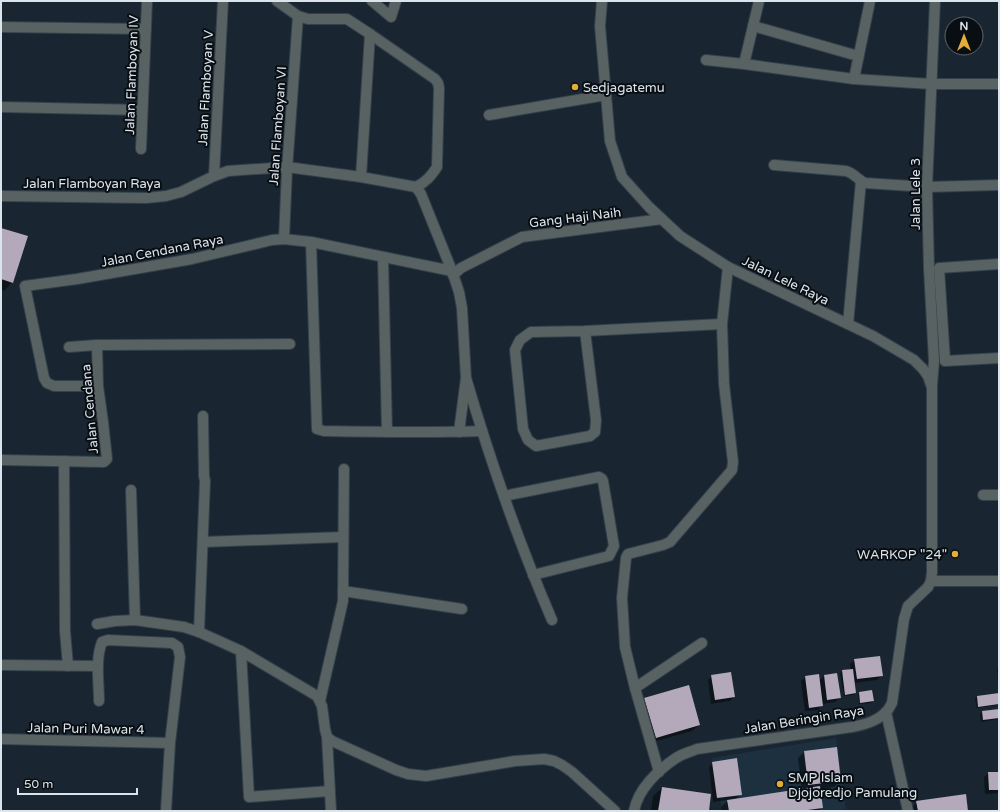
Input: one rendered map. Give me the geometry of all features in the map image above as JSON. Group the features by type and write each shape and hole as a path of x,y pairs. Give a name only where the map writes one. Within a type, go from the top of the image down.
{"street":[{"name":"Jalan Flamboyan IV","path":"141,149 147,1"},
{"name":"Jalan Flamboyan V","path":"214,176 223,1"},
{"path":"276,1 298,16 308,19 347,19 435,79 438,83 437,167 430,178 416,187 421,194 452,273 459,292 462,308 466,378 459,432"},
{"path":"372,1 391,17 396,1"},
{"name":"Jalan Lele Raya","path":"602,1 600,26 610,141 622,176 680,236 728,267 873,336 914,360 928,376 932,388 931,581"},
{"path":"744,64 759,1"},
{"path":"854,79 870,1"},
{"name":"Jalan Lele 3","path":"932,388 934,361 929,269 927,187 935,1"},
{"name":"Jalan Flamboyan VI","path":"284,239 287,167 298,16"},
{"path":"753,26 858,56"},
{"path":"1,27 146,29"},
{"path":"361,177 370,34"},
{"path":"706,60 854,79 931,84 999,84"},
{"path":"489,115 606,95"},
{"path":"1,107 142,110"},
{"path":"774,165 846,171 853,174 865,183 927,187 999,185"},
{"name":"Jalan Flamboyan Raya","path":"1,196 146,198 166,196 181,192 228,171 287,167 361,177 416,187"},
{"path":"848,324 861,181"},
{"name":"Gang Haji Naih","path":"452,273 522,237 662,219"},
{"name":"Jalan Cendana Raya","path":"98,386 54,386 47,383 44,378 25,286 77,280 184,260 272,240 284,239 311,242 452,273"},
{"path":"311,242 317,429 324,431 387,432 482,431"},
{"path":"383,257 387,432"},
{"path":"999,264 939,268 945,361 999,358"},
{"path":"659,772 625,647 622,598 626,558 628,554 662,546 670,542 732,470 733,466 724,384 722,324 728,267"},
{"path":"585,331 596,420 595,432 590,436 536,446 528,440 523,429 515,350 520,340 531,332 585,331 722,324"},
{"path":"70,347 97,345 290,344"},
{"name":"Jalan Cendana","path":"1,460 104,462 107,459 98,386 97,345"},
{"path":"466,378 504,496 533,575 552,620"},
{"path":"199,632 205,481 203,416"},
{"path":"64,461 65,630 68,666"},
{"path":"320,701 343,601 344,469"},
{"path":"504,496 599,477 602,479 614,546 609,556 533,575"},
{"path":"131,490 135,620"},
{"path":"983,495 999,495"},
{"path":"203,542 344,537"},
{"path":"908,811 886,712 892,703 904,619 908,606 928,587 931,581 999,581"},
{"path":"343,591 462,609"},
{"path":"108,640 102,623 135,620 184,627 199,632 241,651 317,696 322,706 327,737 331,811"},
{"path":"99,701 98,666 102,642 108,640 172,643 178,647 180,657 170,743 166,811"},
{"path":"635,688 702,643"},
{"path":"241,651 249,797 330,791"},
{"path":"1,665 98,666"},
{"name":"Jalan Beringin Raya","path":"634,811 640,795 650,780 677,757 697,749 852,727 873,721 886,712"},
{"path":"327,737 332,741 396,770 408,774 426,776 515,761 544,759 554,761 562,764 572,772 615,811"},
{"name":"Jalan Puri Mawar 4","path":"1,739 170,743"}],"shaded area":[{"name":"SMP Islam Djojoredjo Pamulang","path":"836,738 846,809 834,811 722,811 712,758"}],"building":[{"path":"1,228 28,236 13,283 1,279"},
{"path":"880,656 883,676 857,679 854,659"},
{"path":"853,669 856,693 845,695 842,670"},
{"path":"731,672 735,697 715,700 711,675"},
{"path":"837,673 841,698 827,700 824,675"},
{"path":"819,674 823,706 809,708 805,676"},
{"path":"689,685 700,725 656,738 644,698"},
{"path":"872,690 874,701 860,703 859,692"},
{"path":"999,693 999,704 978,707 977,696"},
{"path":"999,709 999,718 983,720 982,711"},
{"path":"837,747 841,781 808,785 804,751"},
{"path":"737,758 742,795 717,798 712,762"},
{"path":"988,772 999,772 999,790 989,790"},
{"path":"820,786 823,808 800,811 729,811 727,800"},
{"path":"662,787 711,794 709,811 658,811"},
{"path":"966,794 968,811 918,811 916,801"}],"place":[{"name":"Sedjagatemu","path":"575,87"},
{"name":"WARKOP \"24\"","path":"955,554"},
{"name":"SMP Islam Djojoredjo Pamulang","path":"780,784"}]}
